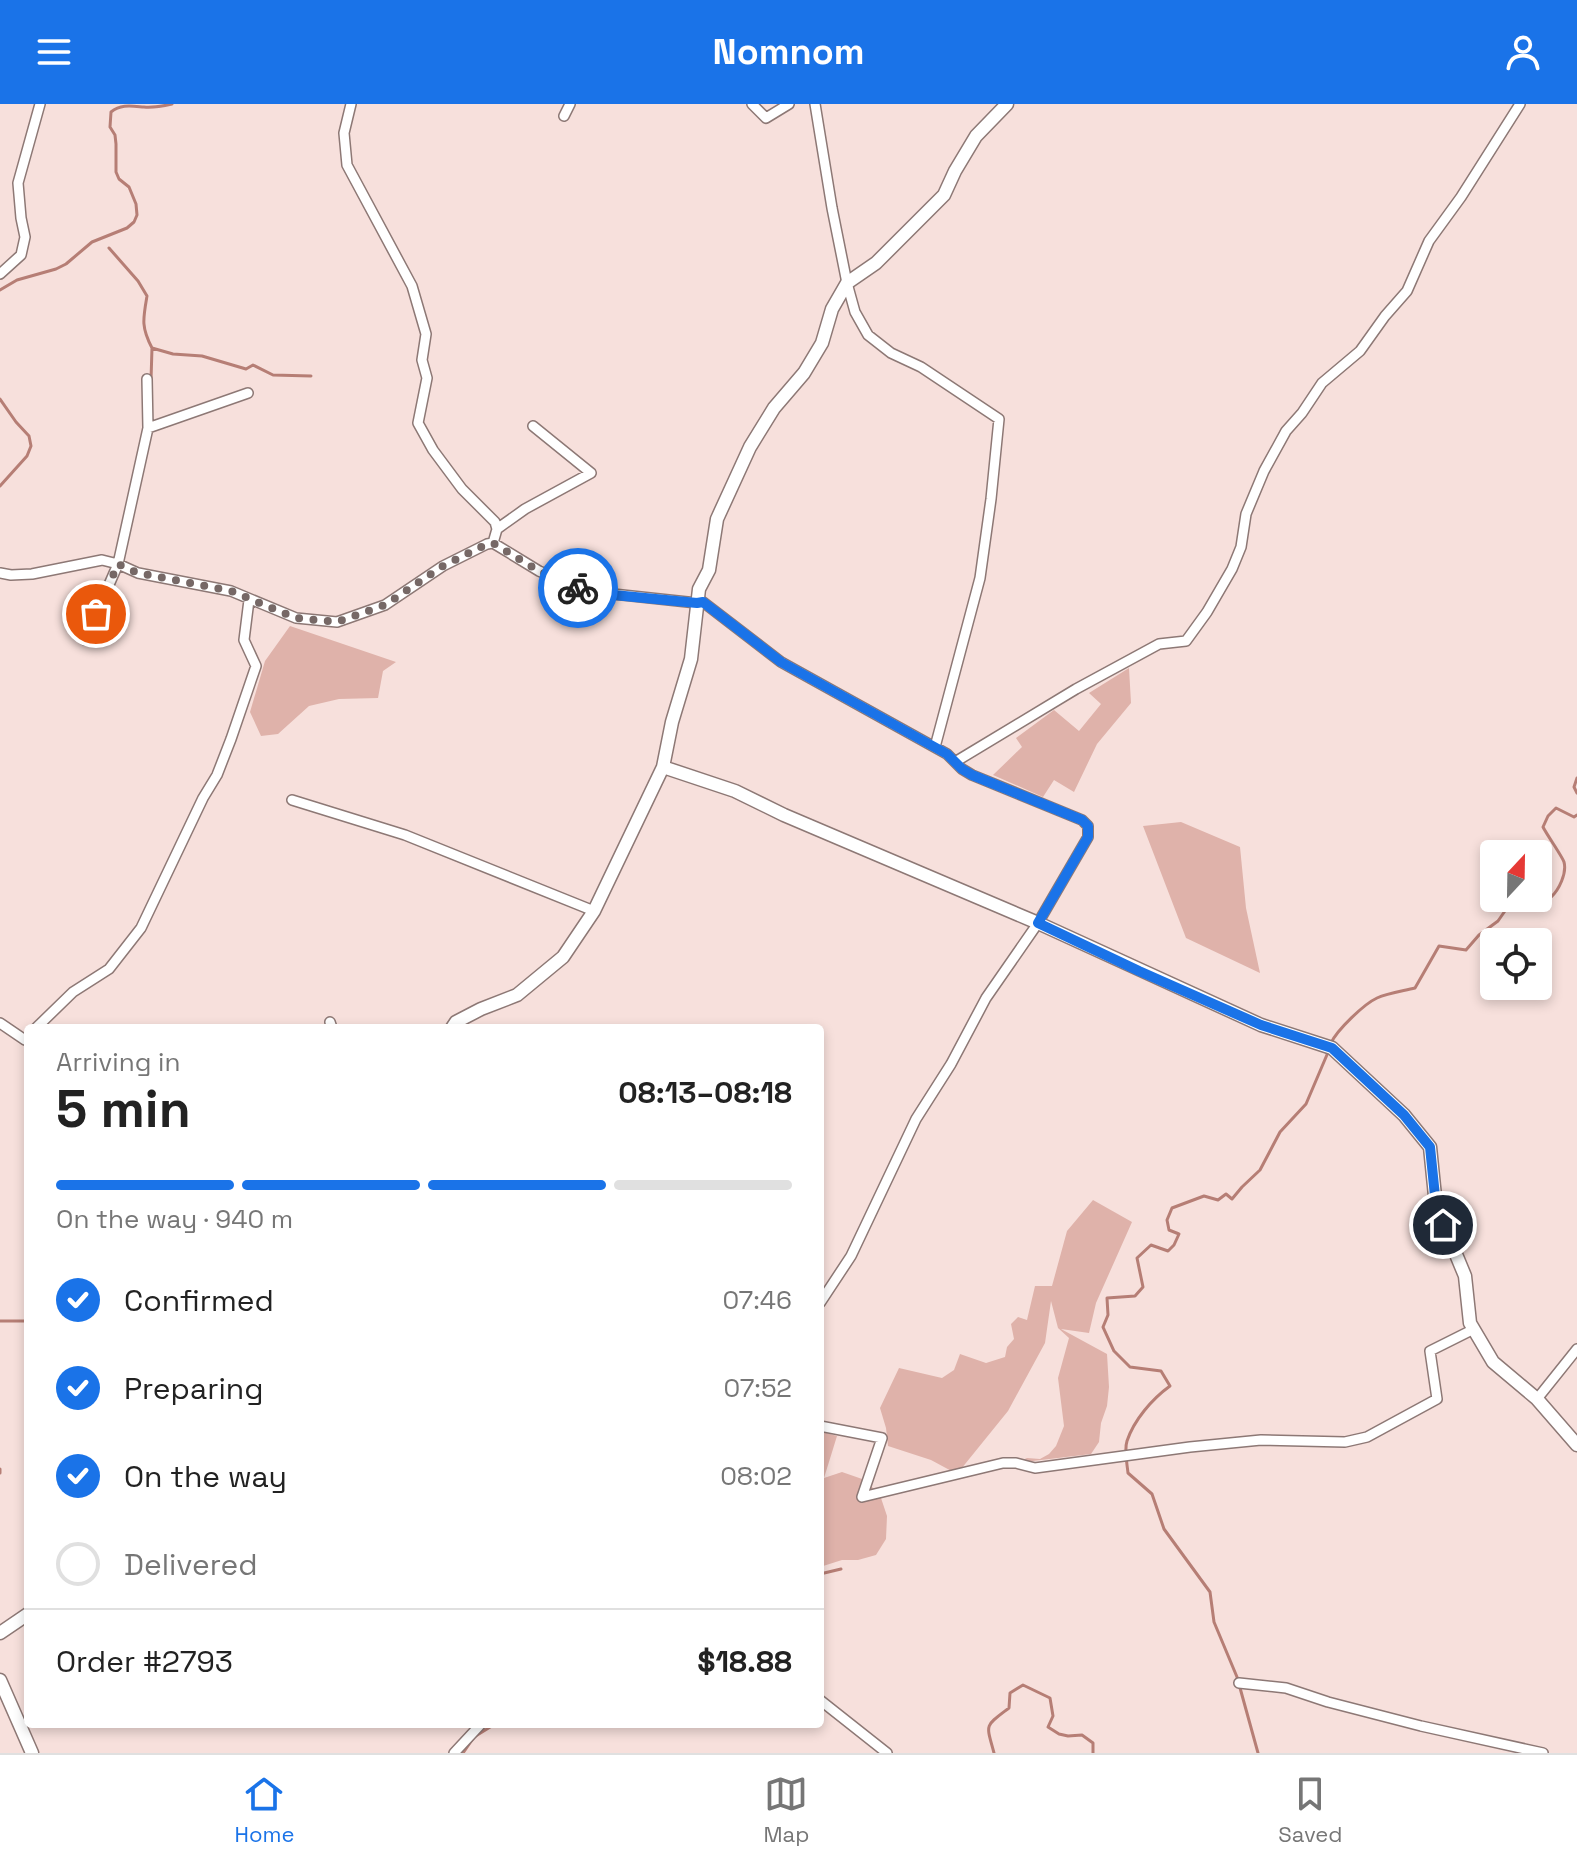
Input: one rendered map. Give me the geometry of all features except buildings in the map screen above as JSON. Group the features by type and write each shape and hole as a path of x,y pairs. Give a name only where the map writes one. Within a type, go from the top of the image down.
{"street":[{"path":"0,274 21,255 25,237 18,183 40,104"},
{"path":"351,104 344,133 347,165 412,286 426,334 422,360 427,378 418,423 462,489 495,522 497,529 493,543"},
{"path":"564,116 570,104"},
{"path":"752,104 766,118 789,104"},
{"path":"815,104 847,283 855,312 868,335 891,353 921,367 999,419 980,578 935,747"},
{"path":"455,1024 481,1009 517,995 563,957 594,911 663,767 672,722 691,659 699,589 709,570 717,519 750,447 774,408 804,373 822,343 832,309 847,283 876,263 944,195 976,136 1007,104"},
{"path":"955,762 1076,689 1159,644 1186,641 1232,569 1241,547 1246,514 1264,471 1286,431 1322,383 1360,351 1407,291 1429,241 1520,104"},
{"path":"85,640 118,564 148,428 147,379"},
{"path":"148,428 248,393"},
{"path":"497,529 525,509 591,473 533,426"},
{"path":"5,574 32,574 102,560 138,573 231,591 296,618 337,622 385,605 443,566 493,543 539,571 585,591 703,602 781,662 947,754 972,775 1082,820 1088,826 1088,837 1038,923 986,998 951,1064 916,1119 851,1256 824,1297"},
{"path":"40,1024 73,992 109,969 141,928 217,775 256,666 244,640 249,600"},
{"path":"663,767 735,791 784,815 1038,923 1261,1025 1332,1048 1404,1115 1430,1147 1436,1206 1465,1276 1470,1323 1493,1362 1537,1399 1577,1445"},
{"path":"292,800 405,835 594,911"},
{"path":"0,1023 24,1037"},
{"path":"824,1427 882,1438 862,1497 1003,1463 1035,1468 1261,1440 1345,1442 1367,1437 1437,1399 1430,1351 1474,1329"},
{"path":"1537,1399 1577,1349"},
{"path":"0,1633 24,1617"},
{"path":"0,1680 32,1753"},
{"path":"1239,1683 1286,1688 1421,1726 1543,1753"},
{"path":"824,1703 887,1753"},
{"path":"454,1753 477,1728"}],"shaded area":[{"path":"290,626 396,662 383,671 378,698 339,699 309,706 278,734 261,736 250,712 265,661"},
{"path":"1129,668 1131,703 1097,744 1074,792 1054,780 1043,797 993,775 1022,747 1016,738 1054,710 1079,731 1101,704 1089,693"},
{"path":"1181,822 1240,847 1246,908 1260,973 1186,938 1143,826"},
{"path":"1093,1200 1132,1222 1096,1303 1089,1333 1061,1329 1107,1354 1107,1406 1099,1442 1091,1454 1016,1463 1027,1458 1040,1459 1049,1454 1064,1426 1058,1378 1069,1338 1058,1328 1051,1301 1045,1343 1008,1411 957,1474 931,1460 888,1446 880,1408 899,1368 942,1378 954,1370 960,1354 986,1363 1005,1357 1007,1347 1014,1339 1011,1324 1018,1317 1027,1320 1035,1286 1052,1286 1067,1231"},
{"path":"824,1432 837,1436 824,1478"},
{"path":"842,1472 865,1480 880,1495 887,1516 886,1539 876,1555 824,1566 824,1478"}],"waterway":[{"path":"0,290 17,280 66,264 92,242 127,228 134,222 136,204 129,187 116,172 111,112 122,107 172,104"},
{"path":"109,248 147,296 144,323 152,348 173,354 202,356 246,369 253,365 273,375 311,376"},
{"path":"151,380 152,348"},
{"path":"0,399 29,436 31,446 27,456 0,486"},
{"path":"1577,778 1574,787 1577,793"},
{"path":"1551,840 1543,827 1556,808 1574,817 1577,815"},
{"path":"1552,841 1565,866 1559,886 1552,896"},
{"path":"1331,1043 1358,1011 1372,1001 1415,988 1439,946 1466,950 1504,912"},
{"path":"1258,1753 1237,1677 1214,1622 1210,1592 1164,1529 1152,1494 1128,1473 1126,1448 1130,1433 1144,1410 1170,1386 1161,1371 1130,1367 1114,1351 1103,1327 1108,1315 1107,1298 1135,1296 1143,1287 1137,1258 1151,1245 1168,1251 1174,1245 1179,1234 1169,1230 1167,1220 1172,1208 1204,1196 1218,1200 1226,1194 1232,1199 1260,1170 1280,1132 1306,1104 1329,1050"},
{"path":"0,1321 24,1321"},
{"path":"824,1573 841,1569"},
{"path":"994,1753 989,1726 1009,1708 1010,1693 1023,1685 1050,1698 1053,1716 1048,1727 1059,1734 1082,1735 1093,1743 1093,1753"},
{"path":"463,1753 474,1737 489,1728"}],"way so far":[{"path":"96,614 118,564 138,573 231,591 296,618 337,622 385,605 443,566 493,543 539,571 578,588"}],"route":[{"path":"578,588 614,595 703,602 781,662 947,754 972,775 1082,820 1088,826 1088,837 1038,923 1261,1025 1332,1048 1404,1115 1430,1147 1436,1206 1443,1225"}]}
